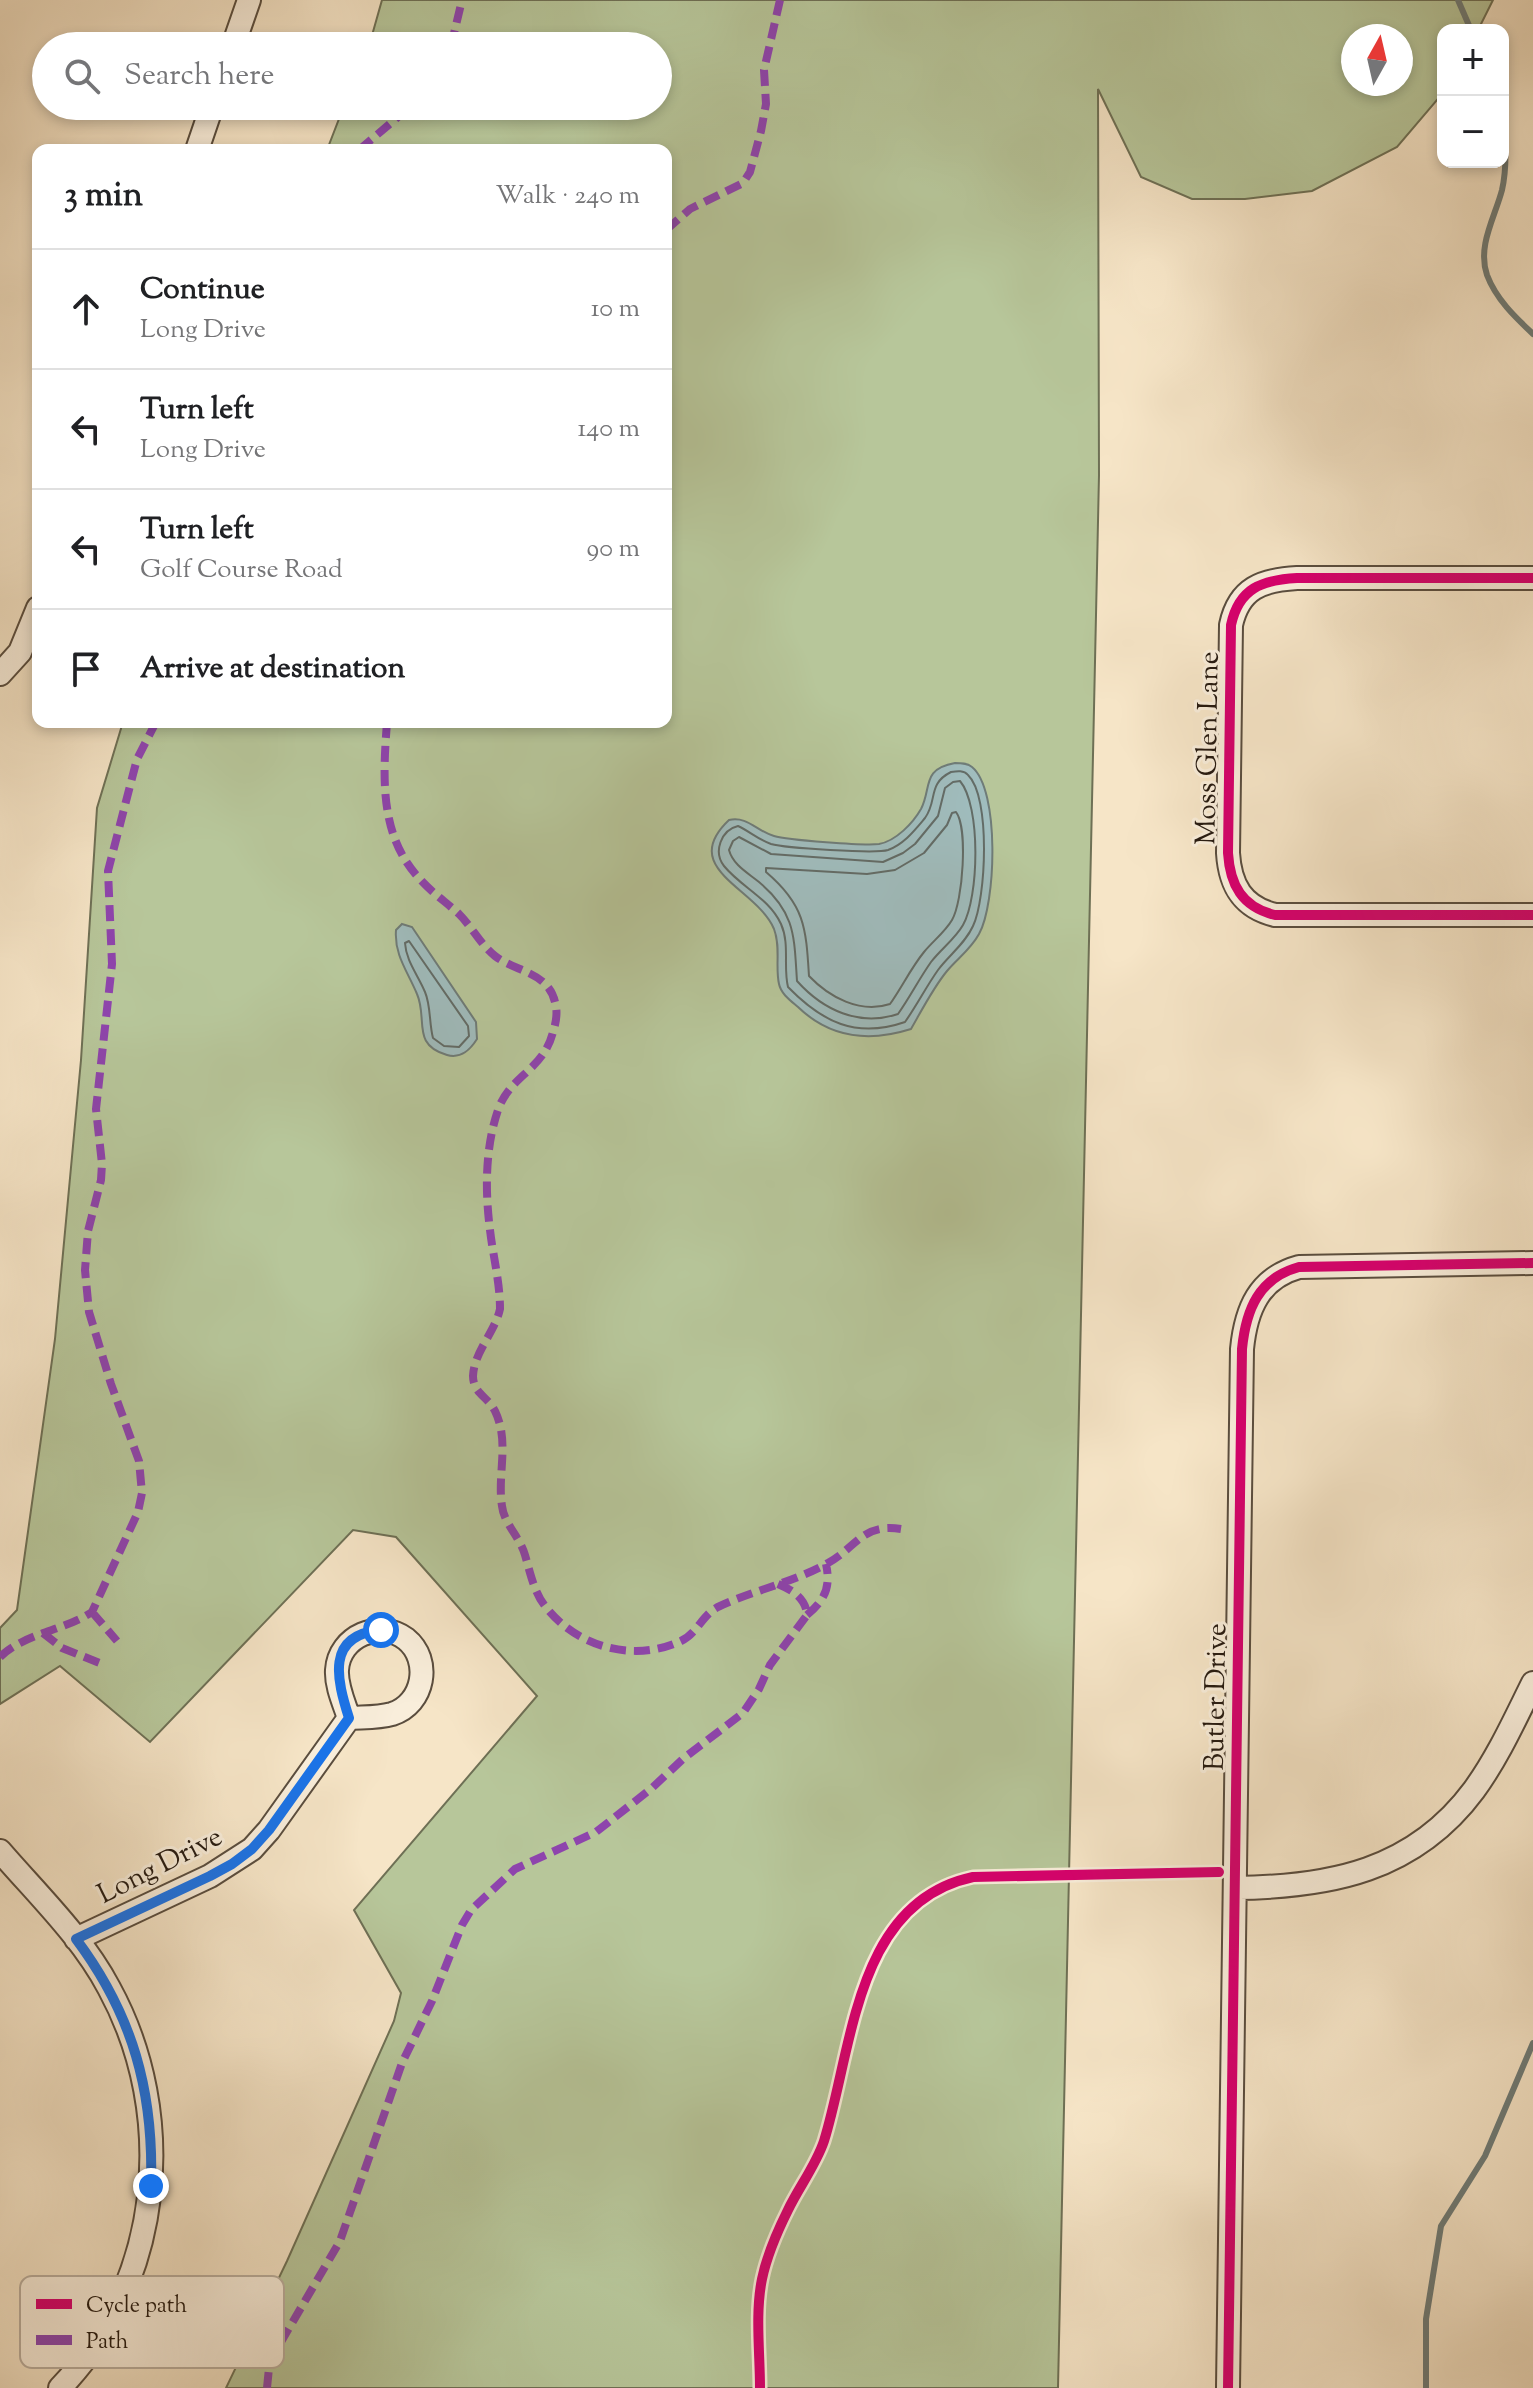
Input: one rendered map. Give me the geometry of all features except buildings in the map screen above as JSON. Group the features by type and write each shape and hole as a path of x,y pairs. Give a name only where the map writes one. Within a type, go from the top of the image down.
{"street":[{"path":"238,32 249,0"},
{"path":"199,144 207,120"},
{"name":"Moss Glen Lane","path":"1533,578 1297,578 1262,583 1250,591 1234,611 1231,625 1228,853 1229,870 1237,891 1254,907 1275,915 1533,915"},
{"path":"0,674 20,652 32,623"},
{"name":"Butler Drive","path":"1228,2388 1244,1331 1254,1299 1272,1278 1299,1267 1533,1263"},
{"path":"381,1630 406,1639 421,1662 422,1681 414,1698 391,1714 349,1718 339,1687 337,1668 348,1644 363,1634 381,1630"},
{"path":"1235,1888 1300,1885 1355,1875 1406,1852 1429,1837 1473,1792 1503,1743 1533,1683"},
{"name":"Long Drive","path":"76,1939 210,1876 252,1849 349,1718"},
{"path":"0,1851 76,1939 110,1989 134,2042 150,2115 151,2186 138,2258 130,2276"},
{"path":"60,2388 77,2368"}],"green space":[{"path":"382,0 1493,0 1481,24 1437,24 1437,100 1397,147 1312,191 1245,199 1192,199 1141,177 1098,89 1099,475 1058,2388 226,2388 236,2368 284,2368 284,2276 280,2276 394,2021 401,1993 354,1910 537,1696 396,1537 353,1530 150,1742 60,1666 0,1704 0,1628 17,1610 55,1339 81,1060 97,808 121,728 672,728 672,144 329,144 339,120 672,120 672,32 373,32"}],"water":[{"path":"955,763 972,767 981,780 991,822 992,874 985,919 979,934 942,978 911,1029 866,1036 823,1025 789,1000 782,991 774,929 765,915 716,865 712,852 715,837 729,820 736,819 782,838 879,844 903,831 921,809 932,775 944,766"},
{"path":"402,924 412,927 476,1022 477,1039 461,1055 452,1056 436,1051 425,1038 420,1003 397,947 396,930"}],"waterway":[{"path":"1458,0 1468,24"},
{"path":"1505,168 1502,190 1488,232 1484,264 1501,300 1533,334"},
{"path":"1426,2388 1426,2319 1441,2226 1485,2156 1533,2043"}],"marked path":[{"path":"454,32 462,0"},
{"path":"672,225 690,209 743,183 750,172 766,104 764,70 780,0"},
{"path":"366,144 394,120"},
{"path":"0,1657 32,1637 92,1612 138,1512 142,1493 139,1461 89,1312 85,1270 88,1231 102,1164 96,1109 112,964 108,871 137,759 153,728"},
{"path":"387,728 386,804 390,824 406,861 424,883 459,914 490,952 546,984 556,1006 556,1021 548,1045 542,1056 503,1098 494,1124 488,1154 487,1200 500,1309 477,1359 473,1376 475,1387 492,1406 499,1423 502,1434 503,1513 523,1548 541,1600 558,1620 589,1641 607,1647 644,1651 687,1638 714,1609 815,1570 838,1557 868,1533 888,1528 901,1529"},
{"path":"807,1615 825,1592 828,1580 826,1564"},
{"path":"284,2337 340,2241 402,2063 471,1910 515,1869 596,1832 743,1713 770,1665 807,1615 801,1599 778,1584"},
{"path":"92,1612 117,1641"},
{"path":"43,1633 62,1648 102,1664"},
{"path":"267,2388 269,2368"}],"cycle path":[{"path":"1533,578 1297,578 1263,584 1246,594 1231,625 1228,853 1229,865 1240,893 1254,906 1275,915 1533,915"},
{"path":"1228,2388 1242,1349 1247,1321 1264,1287 1285,1272 1299,1267 1533,1263"},
{"path":"760,2388 759,2305 767,2261 792,2201 824,2141 865,1984 882,1947 904,1916 934,1892 973,1877 1219,1872"}],"route":[{"path":"151,2186 150,2115 134,2042 110,1989 76,1939 210,1876 252,1849 349,1718 337,1677 343,1651 355,1638 381,1630"}]}
